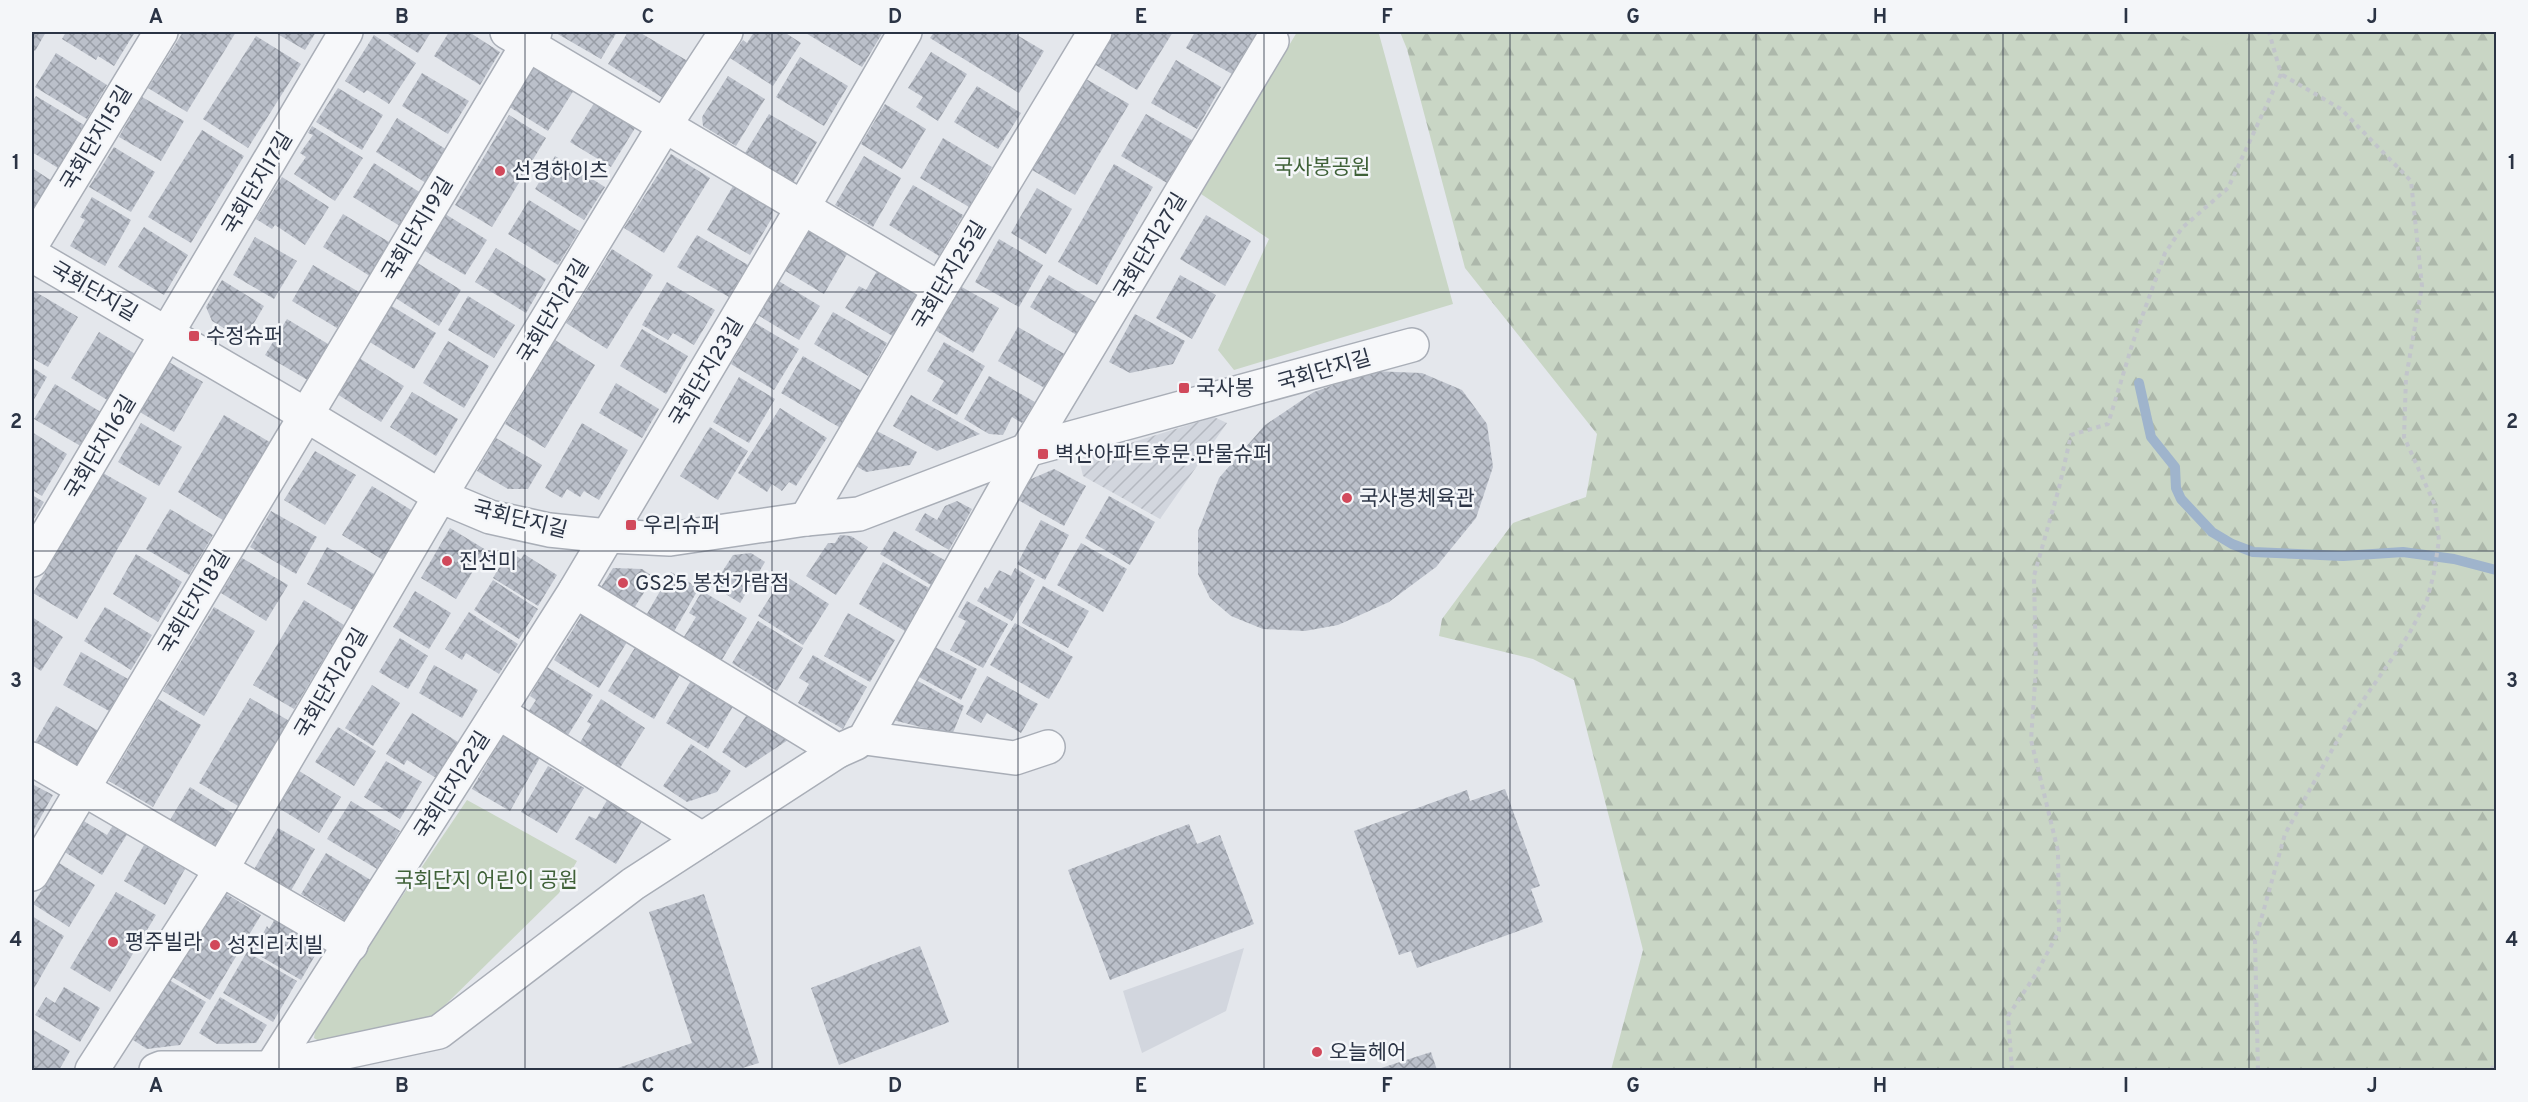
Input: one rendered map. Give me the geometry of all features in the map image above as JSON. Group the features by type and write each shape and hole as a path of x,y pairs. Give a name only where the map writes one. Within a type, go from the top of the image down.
{"street":[{"name":"국회단지15길","path":"32,244 161,32"},
{"name":"국회단지17길","path":"168,334 346,32"},
{"name":"국회단지21길","path":"440,496 665,125 726,32"},
{"name":"국회단지23길","path":"608,536 905,32"},
{"name":"국회단지25길","path":"806,519 940,289 1095,32"},
{"name":"국회단지19길","path":"306,415 523,36 665,125"},
{"name":"국회단지27길","path":"1027,450 1272,41"},
{"path":"665,125 940,289"},
{"name":"국회단지길","path":"32,255 440,496 500,519 549,530 608,536 670,539 806,519 859,514 1027,450 1412,345"},
{"name":"국회단지16길","path":"32,560 168,334"},
{"name":"국회단지18길","path":"32,874 306,415"},
{"path":"156,1071 161,1068 271,1068 439,1032 633,884 852,745 1027,450"},
{"name":"국회단지20길","path":"92,1071 221,870 440,496"},
{"name":"국회단지22길","path":"271,1068 608,536"},
{"path":"574,591 852,745 1015,758 1048,747"},
{"path":"498,712 702,839"},
{"path":"32,759 351,945"}],"path":[{"path":"2012,1071 2008,1016 2036,974 2059,931 2058,850 2031,740 2036,669 2034,576 2059,488 2071,435 2108,424 2133,342 2165,253 2182,228 2228,188 2281,74 2269,32"},
{"path":"2258,1071 2255,941 2285,834 2346,725 2409,634 2427,600 2439,540 2435,505 2404,437 2406,378 2422,286 2411,181 2341,109 2281,74"},
{"path":"2491,1071 2496,1063"}],"shaded area":[{"path":"1214,417 1227,423 1160,519 1083,476 1079,459"},
{"path":"1244,948 1226,1011 1142,1053 1123,991"}],"green space":[{"name":"국사봉공원","path":"1297,32 1379,34 1453,304 1234,370 1218,350 1269,239 1201,194"},
{"path":"1400,32 2496,32 2496,1070 1611,1070 1643,950 1574,680 1533,659 1439,636 1442,619 1513,523 1586,497 1597,434 1465,268 1407,49"},
{"path":"2180,32 2244,32 2230,43 2212,47 2195,43"},
{"name":"국회단지 어린이 공원","path":"467,800 577,861 559,893 435,1015 325,1045 314,1038 316,1024"}],"building":[{"path":"32,32 46,32 35,51 32,49"},
{"path":"66,32 135,32 114,66 98,56 96,60 62,39"},
{"path":"183,32 236,32 187,112 148,88"},
{"path":"274,32 316,32 305,50"},
{"path":"385,32 431,32 418,53"},
{"path":"449,32 469,32 500,52 480,85 434,56"},
{"path":"557,32 617,32 601,59"},
{"path":"628,32 639,32 691,63 668,101 608,64"},
{"path":"754,32 784,32 801,43 773,86 730,58 743,40 747,43"},
{"path":"804,32 883,32 862,67"},
{"path":"934,32 1012,32 1044,51 1019,93 930,38"},
{"path":"1114,32 1173,32 1137,90 1094,64"},
{"path":"1195,32 1257,32 1232,74 1186,48"},
{"path":"374,35 416,63 389,104 367,90 364,93 345,81"},
{"path":"256,36 301,64 248,148 203,119"},
{"path":"931,52 967,74 938,121 916,107 923,97 908,88"},
{"path":"56,53 107,85 87,119 35,87"},
{"path":"800,57 848,86 824,126 776,97"},
{"path":"1176,60 1221,87 1197,129 1151,103"},
{"path":"534,65 574,90 548,131 508,106"},
{"path":"422,73 469,101 448,134 402,106"},
{"path":"728,76 765,99 736,146 703,126 702,117"},
{"path":"1086,79 1129,104 1075,195 1032,170"},
{"path":"977,86 1021,113 998,149 954,122"},
{"path":"338,88 383,115 362,150 316,122"},
{"path":"36,96 84,125 58,168 32,152 32,103"},
{"path":"142,97 184,121 161,161 119,137"},
{"path":"596,100 637,125 611,167 570,142"},
{"path":"885,104 926,129 902,169 861,144"},
{"path":"769,114 817,142 793,183 745,153"},
{"path":"1146,114 1192,140 1167,183 1121,156"},
{"name":"선경하이츠","path":"509,115 546,138 492,227 455,205"},
{"path":"397,118 447,150 426,183 376,152"},
{"path":"312,126 363,158 335,201 294,174 306,157 300,153 313,135 308,133"},
{"path":"202,130 244,156 191,243 148,217"},
{"path":"943,138 992,167 969,207 920,178"},
{"path":"114,147 155,172 131,212 89,187"},
{"path":"671,154 710,178 664,253 624,228"},
{"path":"555,156 605,187 584,220 535,189"},
{"path":"864,156 901,178 873,227 835,205"},
{"path":"374,163 424,195 403,228 353,197"},
{"path":"1114,164 1153,187 1097,285 1058,262"},
{"path":"32,168 52,181 32,215"},
{"path":"282,177 329,207 305,245 275,225 272,229 256,219"},
{"path":"736,181 773,203 772,218 750,255 707,230"},
{"path":"913,185 963,215 939,256 889,225"},
{"path":"1037,188 1072,209 1046,254 1011,233"},
{"path":"92,197 131,220 105,266 70,246 85,220 80,217"},
{"path":"529,200 579,231 558,265 508,234"},
{"path":"442,212 487,240 465,275 420,248"},
{"path":"343,214 394,245 373,278 323,247"},
{"path":"1206,215 1251,241 1225,286 1180,259"},
{"path":"809,224 850,249 824,294 777,266"},
{"path":"144,227 188,255 164,295 118,267"},
{"path":"697,235 748,265 729,297 677,267"},
{"path":"255,237 297,261 274,299 233,275"},
{"path":"999,239 1043,265 1019,307 975,282"},
{"path":"496,248 546,279 526,313 475,282"},
{"path":"612,249 653,275 607,349 566,323"},
{"path":"416,262 461,290 439,326 394,297"},
{"path":"313,265 359,292 337,328 292,301"},
{"path":"877,271 921,297 896,338 845,308 859,286 866,290"},
{"path":"1049,275 1099,304 1080,337 1030,307"},
{"path":"1180,275 1216,295 1192,339 1156,318"},
{"path":"222,280 264,306 244,340 212,321 206,307"},
{"path":"777,280 820,306 799,340 756,314"},
{"path":"667,282 715,310 694,345 673,333 668,340 642,325"},
{"path":"960,286 999,308 973,353 935,330"},
{"path":"34,291 78,317 48,367 32,358 32,295"},
{"path":"468,296 515,325 494,358 448,330"},
{"path":"390,305 436,333 414,369 368,341"},
{"path":"833,312 887,343 868,376 814,344"},
{"path":"1135,314 1185,341 1173,364 1130,373 1109,362"},
{"path":"287,319 333,347 311,382 265,355"},
{"path":"755,323 799,349 774,390 731,364"},
{"path":"1018,327 1068,356 1048,390 998,361"},
{"path":"642,329 688,356 666,394 620,366"},
{"path":"99,332 137,355 109,401 71,378"},
{"path":"555,340 595,365 545,448 505,424"},
{"path":"448,341 489,366 464,408 423,383"},
{"path":"944,342 985,366 957,415 932,401 944,381 927,371"},
{"path":"803,356 865,393 844,430 781,393"},
{"path":"359,358 404,386 381,422 337,394"},
{"path":"167,361 203,382 174,432 138,411"},
{"path":"32,367 47,377 32,403"},
{"name":"국사봉체육관","path":"1372,371 1422,373 1462,390 1487,424 1493,467 1476,518 1436,567 1389,602 1338,625 1305,631 1263,629 1231,616 1210,598 1198,574 1198,531 1219,478 1265,425 1314,392"},
{"path":"989,376 1035,402 1022,423 1012,417 1003,435 989,434 964,419"},
{"path":"739,377 775,399 749,443 713,422"},
{"path":"616,383 659,409 642,438 599,413"},
{"path":"55,384 104,414 84,448 34,419"},
{"path":"412,392 458,419 436,456 390,427"},
{"path":"911,395 980,434 937,451 893,426"},
{"path":"780,408 827,438 796,486 789,482 782,491 772,484 767,492 738,473"},
{"path":"224,415 273,444 226,522 178,492"},
{"path":"141,423 182,447 159,486 118,462"},
{"path":"582,423 628,450 599,500 584,491 580,497 567,489 562,498 545,488"},
{"path":"710,427 748,451 718,500 680,476"},
{"path":"875,430 917,452 910,465 866,472 856,466"},
{"path":"32,432 67,454 42,496 32,490"},
{"path":"496,438 542,465 528,489 508,489 477,471"},
{"path":"315,451 356,475 325,525 284,500"},
{"path":"1054,469 1086,486 1064,526 1018,500 1029,480"},
{"path":"103,473 147,498 77,619 33,593"},
{"path":"372,486 413,511 383,560 342,535"},
{"path":"32,495 44,502 32,522"},
{"path":"1109,496 1155,522 1130,565 1085,538"},
{"path":"957,501 972,509 949,550 915,530 925,513 937,520 945,506"},
{"path":"170,509 213,535 189,575 146,549"},
{"path":"271,511 317,537 296,574 250,547"},
{"path":"1041,520 1069,535 1045,580 1017,564"},
{"path":"450,528 486,550 456,599 421,578"},
{"path":"894,531 946,561 931,585 880,554"},
{"path":"840,535 851,536 868,547 836,595 806,576 828,543 835,543"},
{"path":"1081,543 1127,569 1103,612 1057,585"},
{"path":"327,547 374,574 353,610 307,584"},
{"path":"509,551 521,559 524,554 557,575 538,606 493,578"},
{"path":"751,553 765,562 740,603 713,586 733,555"},
{"path":"136,554 182,582 158,622 113,594"},
{"path":"242,558 288,585 266,621 221,593"},
{"path":"883,562 929,588 905,631 859,604"},
{"path":"613,568 642,569 654,577 629,616 596,595"},
{"path":"1015,568 1035,580 1012,621 977,601 985,587 988,589 999,570 1011,576"},
{"path":"671,572 699,588 672,635 644,619"},
{"path":"784,575 829,604 803,645 758,616"},
{"path":"493,580 538,609 519,639 474,610"},
{"path":"1043,586 1089,611 1068,648 1022,623"},
{"path":"415,591 451,613 429,649 393,627"},
{"path":"702,591 747,618 720,663 682,640 696,617 689,613"},
{"path":"304,600 344,625 294,709 253,685"},
{"path":"967,601 1008,624 983,668 950,650 966,621 958,617"},
{"path":"105,607 152,635 131,670 84,641"},
{"path":"214,607 255,631 204,716 163,691"},
{"path":"469,612 518,644 499,674 466,653 462,660 445,649"},
{"path":"848,613 895,640 870,682 824,656"},
{"path":"582,615 627,642 599,688 554,660"},
{"path":"32,617 63,637 41,671 32,665"},
{"path":"758,621 803,648 777,691 732,663"},
{"path":"1015,623 1073,657 1049,699 990,665"},
{"path":"400,638 428,656 408,689 379,672"},
{"path":"636,646 681,673 654,719 608,691"},
{"path":"933,646 977,669 961,700 917,676"},
{"path":"81,652 128,679 109,711 63,685"},
{"path":"813,655 867,687 843,729 798,703 809,684 799,678"},
{"path":"434,665 478,690 462,718 419,693"},
{"path":"547,667 593,695 565,740 526,715 536,700 530,696"},
{"path":"987,676 1038,704 1021,733 987,713 981,723 966,714"},
{"path":"693,677 735,703 708,749 666,723"},
{"path":"916,680 964,706 952,735 893,720"},
{"path":"372,685 400,703 373,746 345,728"},
{"path":"250,698 291,722 240,807 199,783"},
{"path":"158,699 201,725 153,807 109,781"},
{"path":"601,699 645,728 618,771 578,746 591,724 587,722"},
{"path":"56,706 102,733 78,774 32,747"},
{"path":"412,713 458,742 436,778 407,760 404,765 386,754"},
{"path":"748,713 788,740 746,768 722,752"},
{"path":"338,727 376,751 354,786 315,762"},
{"path":"504,734 541,756 510,811 472,789"},
{"path":"691,744 731,771 717,792 687,802 663,786"},
{"path":"386,761 422,782 400,819 364,797"},
{"path":"548,766 584,788 557,833 521,812"},
{"path":"296,769 341,797 319,833 274,805"},
{"path":"32,784 53,795 32,833"},
{"path":"190,787 235,815 213,851 168,823"},
{"path":"1505,789 1540,886 1531,889 1543,922 1417,968 1411,951 1399,955 1354,831 1467,790 1470,801"},
{"path":"609,797 644,818 616,864 575,839 589,816 596,819"},
{"path":"351,801 400,831 377,869 327,839"},
{"path":"117,819 131,828 102,875 63,851 82,820 107,835"},
{"path":"1189,824 1197,844 1220,835 1254,924 1110,980 1068,870"},
{"path":"278,828 315,849 289,894 252,873"},
{"path":"144,845 185,869 165,905 124,881"},
{"path":"326,853 374,882 349,923 301,894"},
{"path":"59,863 95,885 69,927 33,904"},
{"name":"성진리치빌","path":"220,890 261,915 210,1000 169,975"},
{"name":"평주빌라","path":"116,892 156,915 110,992 70,968"},
{"path":"704,894 759,1063 736,1070 612,1070 692,1043 649,912"},
{"path":"278,914 321,945 301,980 253,952 267,926 269,929"},
{"path":"32,916 64,936 32,992"},
{"path":"920,946 949,1022 839,1065 811,988"},
{"path":"247,952 297,981 273,1022 223,993"},
{"path":"169,980 206,1002 180,1045 147,1049 133,1040"},
{"path":"64,987 100,1008 80,1042 35,1015 46,997 55,1003"},
{"path":"220,997 267,1025 256,1043 217,1044 199,1033"},
{"path":"32,1029 70,1051 59,1070 32,1070"},
{"path":"1431,1052 1437,1070 1375,1070"}],"waterway":[{"path":"2139,383 2151,437 2175,467 2176,488 2181,499 2212,532 2232,544 2253,552 2343,556 2403,552 2454,559 2496,570"}],"place":[{"name":"선경하이츠","path":"500,171"},
{"name":"수정슈퍼","path":"194,336"},
{"name":"국사봉","path":"1184,388"},
{"name":"벽산아파트후문.만물슈퍼","path":"1043,454"},
{"name":"국사봉체육관","path":"1347,498"},
{"name":"우리슈퍼","path":"631,525"},
{"name":"진선미","path":"447,561"},
{"name":"GS25 봉천가람점","path":"623,583"},
{"name":"평주빌라","path":"113,942"},
{"name":"성진리치빌","path":"215,945"},
{"name":"오늘헤어","path":"1317,1052"}]}
